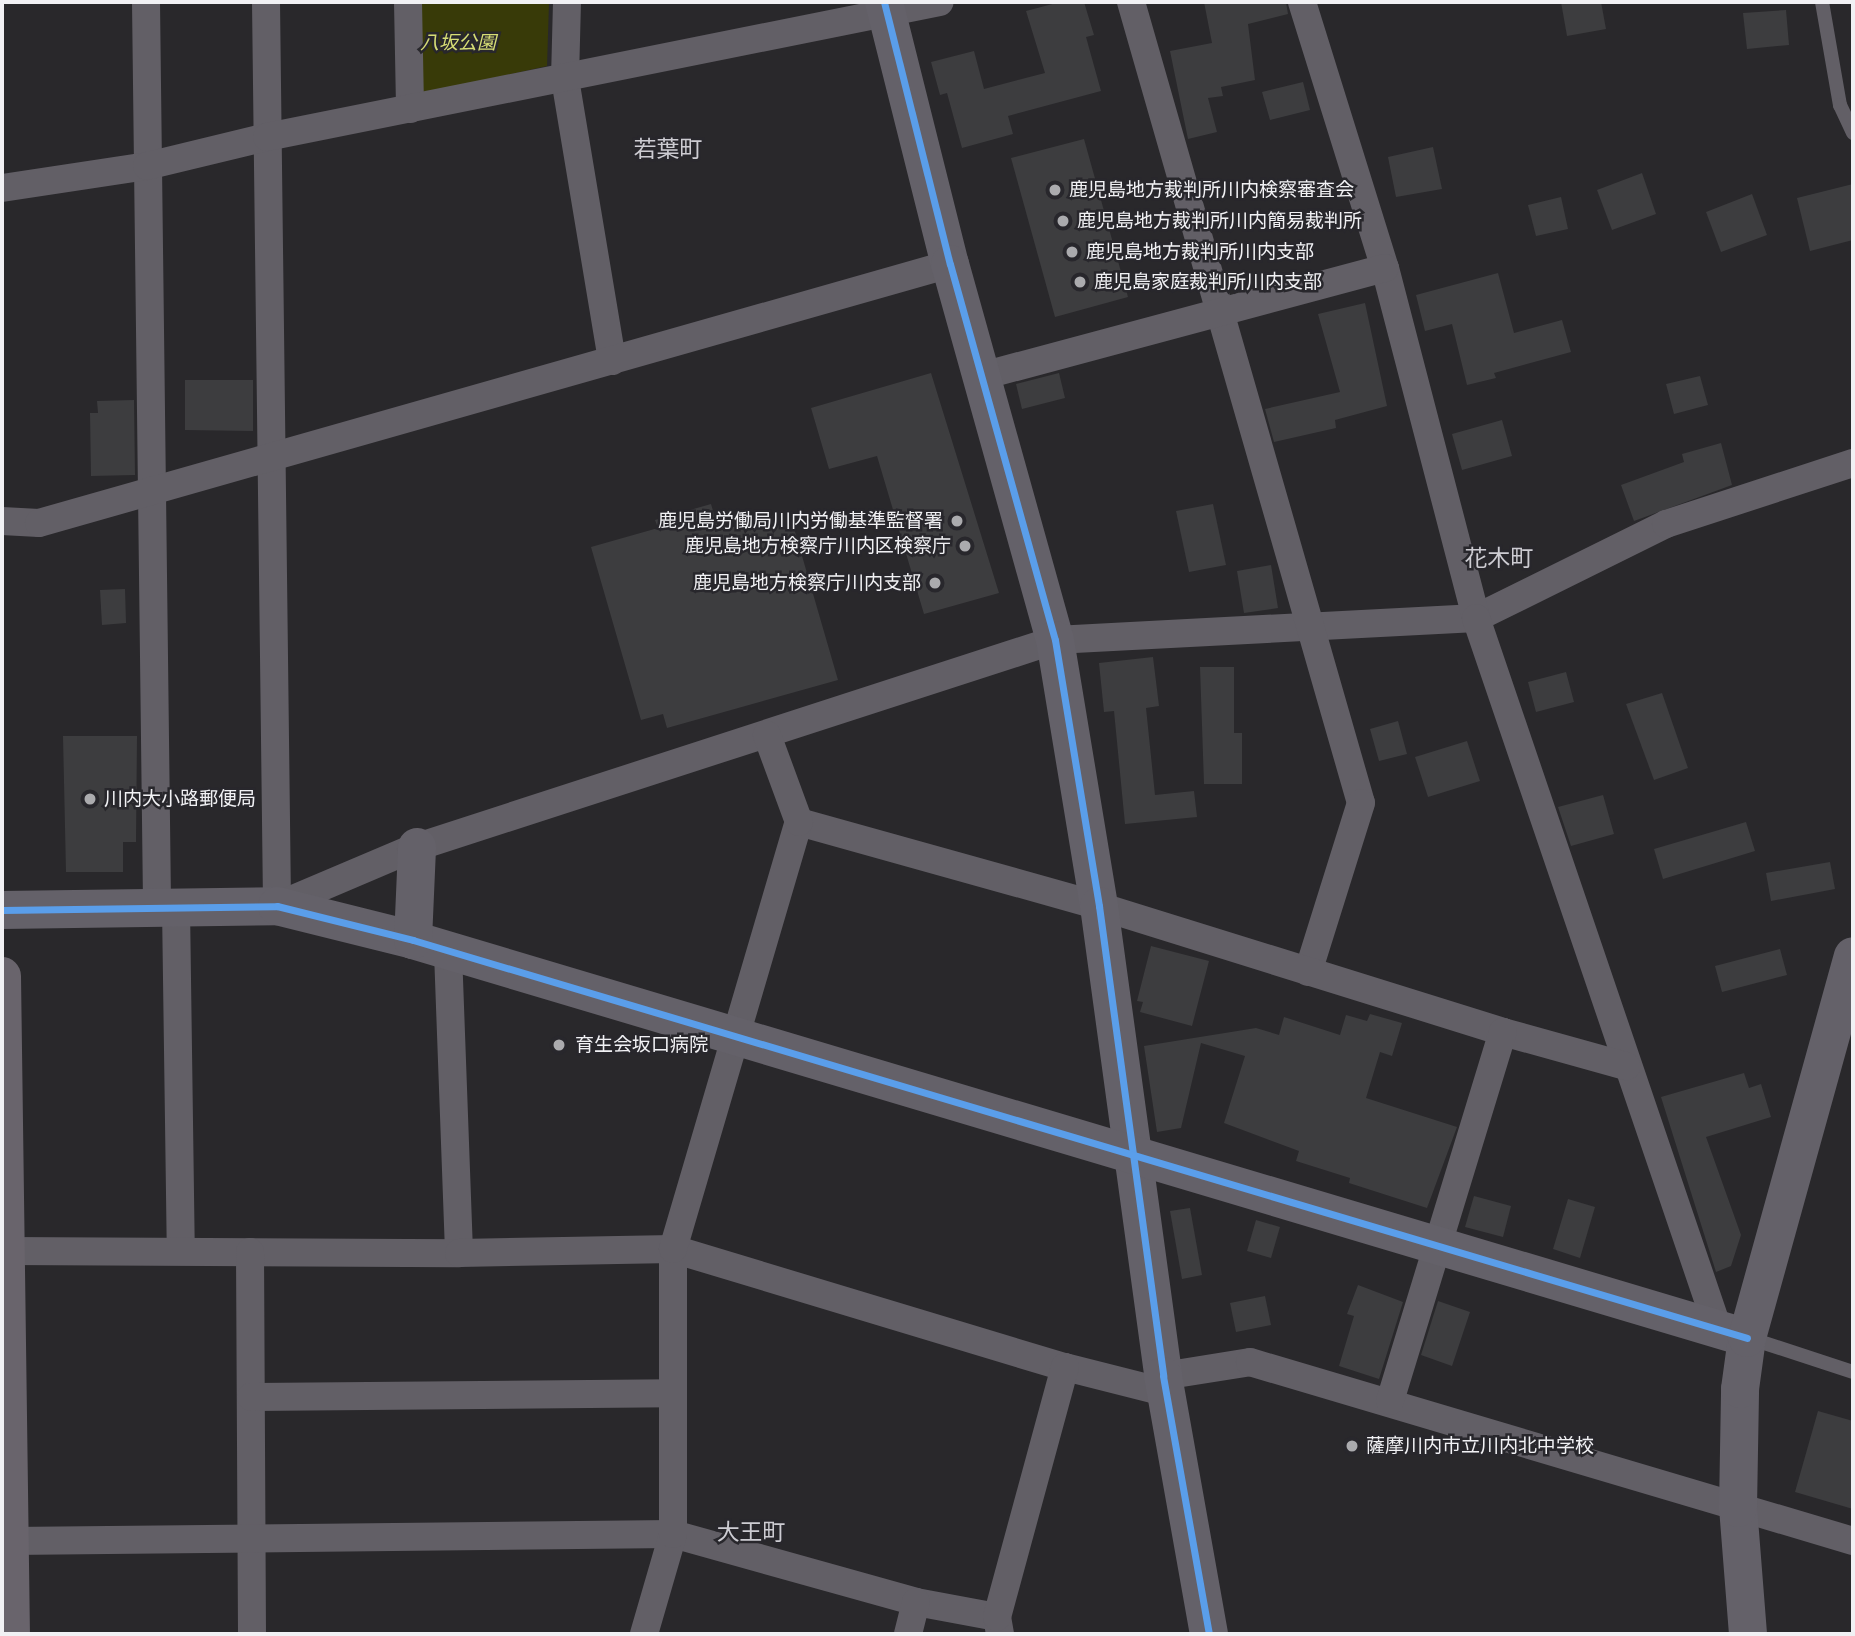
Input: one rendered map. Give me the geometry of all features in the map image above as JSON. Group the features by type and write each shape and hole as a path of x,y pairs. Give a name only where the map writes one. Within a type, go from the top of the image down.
{"highway":[{"path":"2,976 5,1399 11,1634"}],"street":[{"path":"146,2 152,491 181,1251"},
{"path":"266,2 275,455 277,906"},
{"path":"408,2 410,109"},
{"path":"567,2 565,79 612,361"},
{"path":"2,188 147,166 267,137 565,79 884,7 940,2"},
{"path":"1131,2 1218,314 1361,803 1308,972"},
{"path":"1302,2 1385,268 1476,618 1626,1066 1733,1333 1740,1389 1738,1508 1748,1634"},
{"path":"884,7 950,264 1055,640 1099,906 1166,1384 1209,1634"},
{"path":"2,521 39,523 950,264"},
{"path":"982,376 1385,268"},
{"path":"277,906 414,848 1055,640 1476,618 1666,524 1853,463"},
{"path":"644,1634 673,1534 673,1249 732,1036 799,822 767,735"},
{"path":"799,822 1099,906 1503,1032 1626,1066"},
{"path":"414,848 431,946 459,1253"},
{"path":"2,910 277,906 431,946 1134,1153 1435,1247 1733,1333"},
{"path":"1733,1333 1853,956"},
{"path":"1390,1401 1503,1032"},
{"path":"6,1251 459,1253 673,1249 1065,1367 1166,1384 1251,1362 1390,1401 1853,1541"},
{"path":"250,1252 249,1536 252,1634"},
{"path":"10,1541 249,1536 673,1534 998,1625 1065,1367"},
{"path":"251,1397 671,1392"},
{"path":"908,1634 916,1602"}],"lane":[{"path":"1822,2 1840,105 1853,133"},
{"path":"1733,1333 1853,1372"}],"green space":[{"name":"八坂公園","path":"415,2 549,2 547,66 417,95"}],"building":[{"path":"1060,2 1084,2 1094,35 1086,37 1101,91 1008,116 1013,134 962,148 947,93 940,95 931,62 974,51 984,89 1045,73 1026,11"},
{"path":"1204,2 1286,2 1288,14 1248,24 1255,80 1221,87 1223,96 1208,98 1217,132 1188,139 1170,51 1212,43"},
{"path":"1561,2 1601,2 1606,29 1567,36"},
{"path":"1786,10 1789,45 1747,49 1743,13"},
{"path":"1303,82 1310,110 1270,120 1262,92"},
{"path":"1084,139 1128,297 1055,317 1011,158"},
{"path":"1433,147 1442,189 1396,197 1388,157"},
{"path":"1642,173 1656,214 1612,230 1597,190"},
{"path":"1853,184 1853,240 1810,251 1797,198"},
{"path":"1752,194 1767,235 1721,252 1706,212"},
{"path":"1561,197 1568,229 1536,236 1528,205"},
{"path":"1498,273 1514,333 1562,320 1571,352 1494,373 1496,378 1467,385 1452,324 1425,331 1416,295"},
{"path":"1365,303 1387,406 1335,420 1336,428 1274,442 1265,409 1340,392 1318,314"},
{"path":"931,373 999,593 924,614 877,456 829,469 811,408"},
{"path":"1059,373 1065,398 1022,409 1016,384"},
{"path":"1700,376 1708,405 1674,414 1666,384"},
{"path":"185,380 253,380 253,431 185,430"},
{"path":"134,400 135,475 91,476 90,413 98,413 97,401"},
{"path":"1502,420 1512,456 1462,470 1452,434"},
{"path":"1721,443 1732,485 1634,521 1621,485 1684,462 1682,454"},
{"path":"711,504 719,531 789,511 838,680 667,728 663,714 641,720 591,547 658,528 655,520"},
{"path":"1213,504 1226,565 1189,572 1176,511"},
{"path":"1271,565 1278,608 1244,613 1237,571"},
{"path":"125,589 126,623 102,625 100,590"},
{"path":"1153,657 1159,706 1146,708 1155,795 1194,791 1197,817 1125,824 1114,711 1104,712 1099,663"},
{"path":"1200,667 1234,667 1234,733 1242,733 1242,784 1204,784"},
{"path":"1566,672 1574,702 1536,712 1528,682"},
{"path":"1662,693 1688,768 1654,780 1626,704"},
{"path":"1398,721 1407,754 1379,761 1370,729"},
{"path":"63,736 137,736 136,842 123,842 123,872 66,872"},
{"path":"1467,741 1480,781 1428,797 1415,757"},
{"path":"1603,795 1614,834 1571,846 1558,807"},
{"path":"1746,822 1755,851 1663,879 1654,849"},
{"path":"1830,862 1835,889 1771,901 1766,873"},
{"path":"1151,946 1209,961 1192,1026 1140,1012 1143,1002 1137,1001"},
{"path":"1780,949 1787,975 1722,992 1715,966"},
{"path":"1370,1014 1402,1023 1392,1056 1380,1052 1366,1098 1457,1127 1427,1208 1349,1183 1350,1178 1296,1161 1299,1151 1224,1123 1245,1056 1201,1043 1181,1128 1157,1132 1144,1046 1256,1028 1279,1035 1284,1017 1340,1035 1346,1015 1367,1021"},
{"path":"1744,1073 1749,1088 1761,1084 1771,1117 1706,1137 1741,1235 1731,1266 1716,1272 1661,1097"},
{"path":"1474,1196 1511,1206 1503,1237 1465,1227"},
{"path":"1568,1199 1595,1207 1580,1258 1553,1249"},
{"path":"1190,1208 1202,1275 1182,1279 1170,1211"},
{"path":"1256,1220 1280,1227 1271,1258 1247,1251"},
{"path":"1358,1285 1403,1302 1379,1379 1339,1366 1354,1316 1347,1314"},
{"path":"1265,1296 1271,1325 1236,1332 1230,1303"},
{"path":"1438,1301 1470,1312 1452,1366 1421,1355"},
{"path":"1818,1411 1853,1421 1853,1509 1795,1492"}],"cycle path":[{"path":"884,2 950,264 1055,640 1099,906 1163,1376 1209,1634"},
{"path":"2,910 277,906 413,940 1747,1338"}],"place":[{"name":"鹿児島地方裁判所川内検察審査会","path":"1055,190"},
{"name":"鹿児島地方裁判所川内簡易裁判所","path":"1063,221"},
{"name":"鹿児島地方裁判所川内支部","path":"1072,252"},
{"name":"鹿児島家庭裁判所川内支部","path":"1080,282"},
{"name":"鹿児島労働局川内労働基準監督署","path":"957,521"},
{"name":"鹿児島地方検察庁川内区検察庁","path":"965,546"},
{"name":"鹿児島地方検察庁川内支部","path":"935,583"},
{"name":"川内大小路郵便局","path":"90,799"},
{"name":"育生会坂口病院","path":"559,1045"},
{"name":"薩摩川内市立川内北中学校","path":"1352,1446"}],"district":[{"name":"若葉町","path":"668,149"},
{"name":"花木町","path":"1499,558"},
{"name":"大王町","path":"751,1532"}]}
